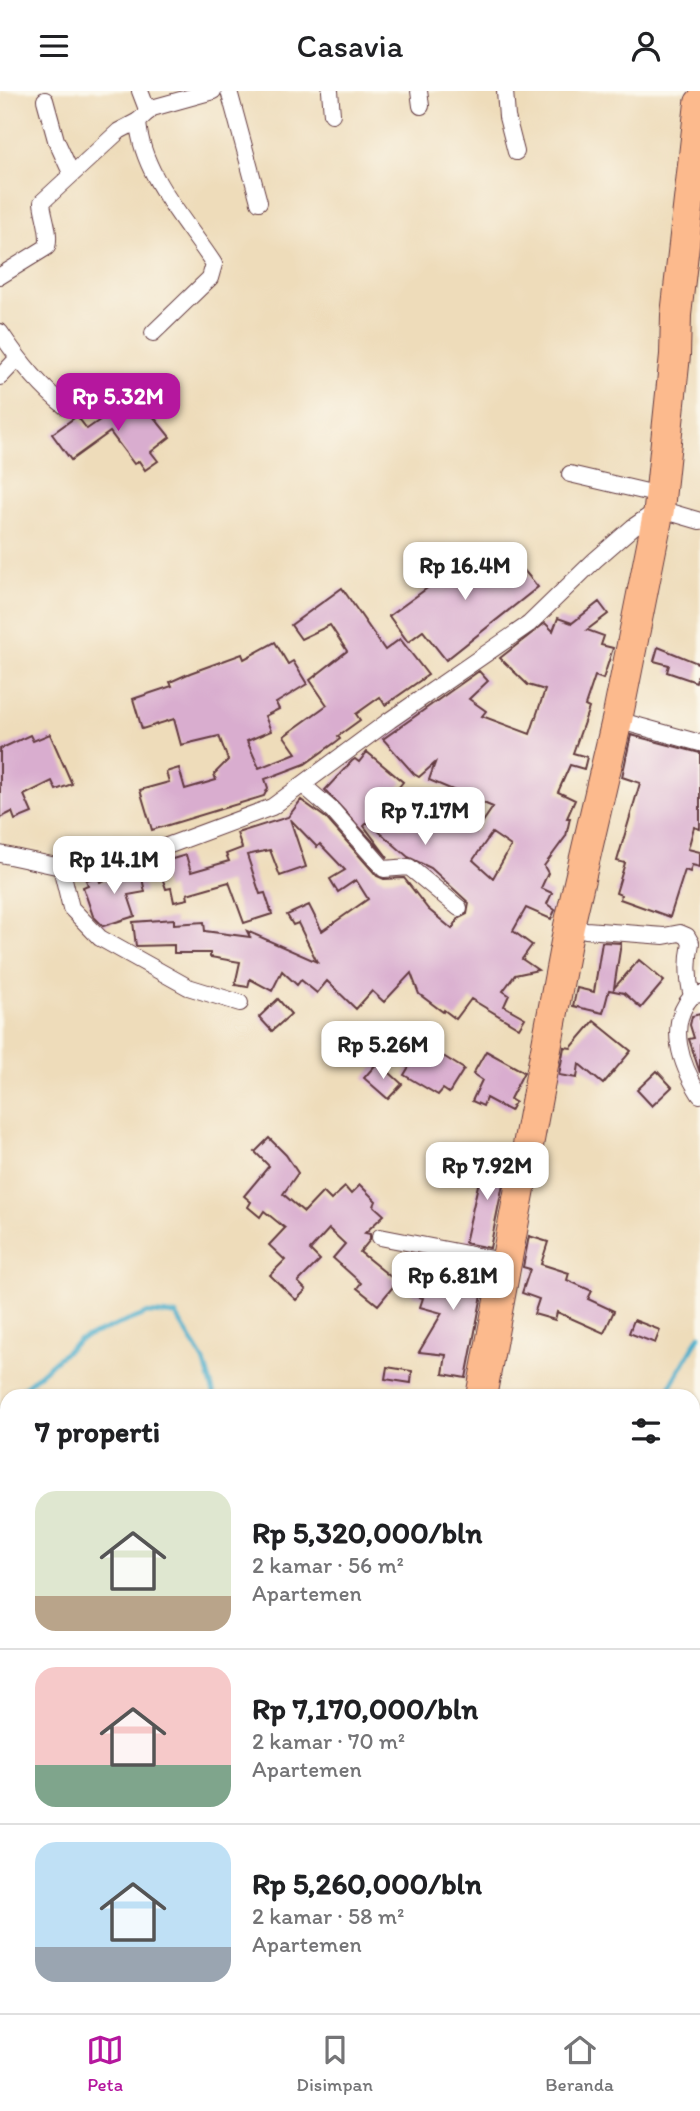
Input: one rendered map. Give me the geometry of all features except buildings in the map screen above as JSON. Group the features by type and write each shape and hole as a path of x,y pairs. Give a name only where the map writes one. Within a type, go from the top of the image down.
{"highway":[{"path":"483,1389 569,926 617,720 660,502 675,355 676,315 700,103"}],"street":[{"path":"140,91 143,117 139,136 150,167 214,264 210,278 153,333"},
{"path":"0,276 47,247 49,239 43,219 42,202 119,131 143,117 213,91"},
{"path":"229,91 259,202"},
{"path":"330,91 332,114"},
{"path":"505,91 507,117 516,152"},
{"path":"45,100 56,139 71,173"},
{"path":"0,332 18,358 66,407 84,402"},
{"path":"0,377 18,358"},
{"path":"570,474 660,502 700,521"},
{"path":"0,854 61,867 167,846 272,807 529,624 660,502"},
{"path":"617,720 700,743"},
{"path":"303,785 333,811 384,869 409,867 459,908"},
{"path":"61,867 71,908 100,938 188,987 240,1003"},
{"path":"569,926 586,930 664,936 680,933 687,936 691,943 687,965 696,995 678,1017 676,1035 692,1082 700,1095"},
{"path":"380,1237 508,1262"}],"waterway":[{"path":"22,1389 79,1340 148,1313 176,1315 204,1361 213,1389"},
{"path":"669,1389 700,1335"}]}
